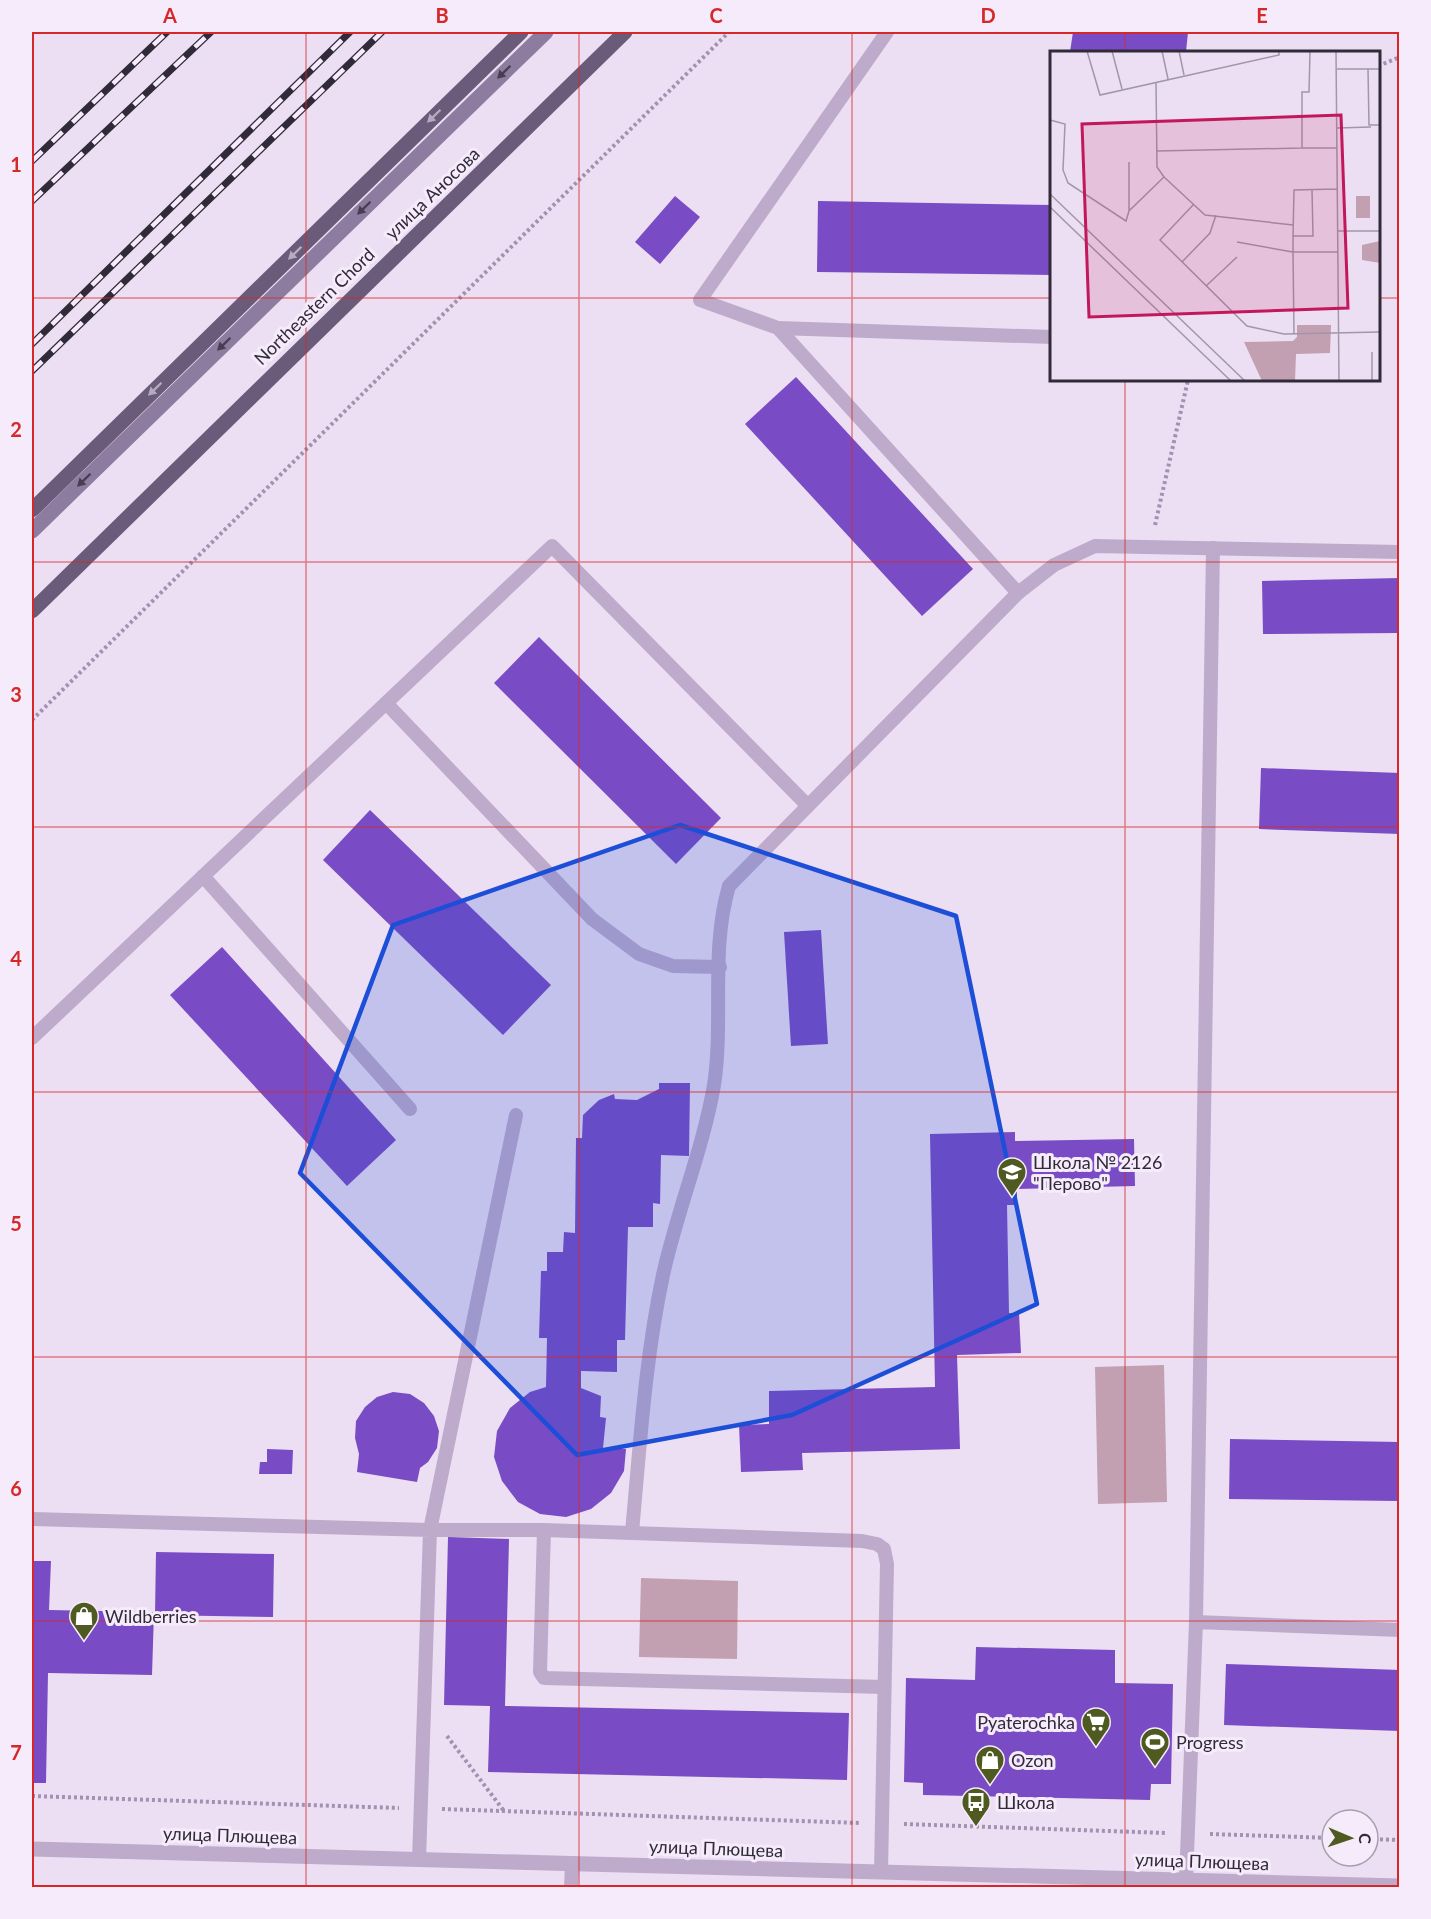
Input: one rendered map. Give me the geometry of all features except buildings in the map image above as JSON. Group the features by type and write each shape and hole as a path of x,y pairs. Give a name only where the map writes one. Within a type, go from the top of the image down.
{"main road":[{"path":"32,510 521,32"},
{"name":"Northeastern Chord","path":"32,609 626,32"}],"street":[{"name":"улица Аносова","path":"32,531 546,32"},
{"name":"улица Плющева","path":"32,1849 1400,1886"}],"lane":[{"path":"887,32 700,300 778,328 1050,337"},
{"path":"778,328 1018,592"},
{"path":"32,1038 552,546 808,806"},
{"path":"632,1532 652,1329 664,1271 713,1088 720,1044 721,914 729,886 1018,592 1054,565 1095,546 1400,552"},
{"path":"1186,1881 1196,1622 1213,548"},
{"path":"386,703 592,919 639,954 673,966 720,967"},
{"path":"203,876 410,1109"},
{"path":"419,1860 430,1530 516,1115"},
{"path":"32,1519 430,1530 632,1532 862,1541 877,1544 884,1549 887,1564 880,1872"},
{"path":"544,1530 540,1672 544,1678 884,1687"},
{"path":"1196,1622 1400,1630"},
{"path":"571,1887 572,1864"}],"path":[{"path":"32,720 729,32"},
{"path":"1380,65 1400,57"},
{"path":"1150,547 1188,381"},
{"path":"424,1707 504,1811"},
{"path":"32,1796 1320,1838"},
{"path":"1380,1839 1400,1840"}],"highlighted area":[{"path":"680,825 956,916 1037,1304 792,1415 577,1455 300,1173 393,925"}],"shaded area":[{"path":"1164,1365 1167,1502 1098,1504 1095,1367"},
{"path":"641,1578 738,1581 737,1659 639,1657"}],"railway":[{"path":"32,161 167,32"},
{"path":"32,201 211,32"},
{"path":"32,344 350,32"},
{"path":"32,371 382,32"}],"place":[{"name":"Школа № 2126 \"Перово\"","path":"1012,1198"},
{"name":"Wildberries","path":"84,1642"},
{"name":"Pyaterochka","path":"1096,1748"},
{"name":"Progress","path":"1155,1768"},
{"name":"Ozon","path":"990,1786"},
{"name":"Школа","path":"976,1828"}]}
